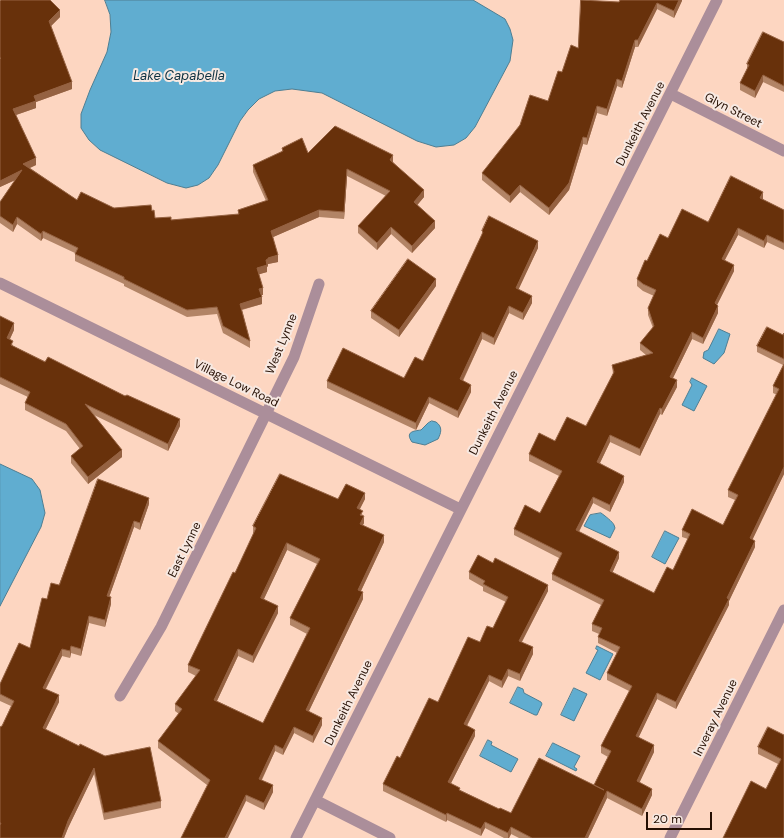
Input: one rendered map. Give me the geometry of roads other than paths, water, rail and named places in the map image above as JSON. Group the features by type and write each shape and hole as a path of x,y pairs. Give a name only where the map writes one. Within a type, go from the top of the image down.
{"street":[{"name":"Dunkeith Avenue","path":"296,838 717,0"},
{"name":"Glyn Street","path":"671,94 784,151"},
{"name":"Village Low Road","path":"0,283 460,509"},
{"name":"West Lynne","path":"266,413 294,357 319,284"},
{"name":"East Lynne","path":"120,696 161,627 266,413"},
{"name":"Inveray Avenue","path":"670,838 784,610"},
{"path":"315,800 390,838"}],"water":[{"name":"Lake Capabella","path":"105,0 473,0 505,19 513,40 510,61 475,127 466,138 454,145 436,147 417,141 322,93 292,89 275,91 259,99 248,110 240,121 218,165 209,178 198,185 186,188 167,183 100,150 89,140 81,128 81,114 107,52 111,32 110,15"},
{"path":"719,329 730,334 724,353 714,364 703,358 704,352 708,350"},
{"path":"692,378 707,386 694,411 682,405 692,385 690,382"},
{"path":"432,421 436,422 440,426 441,432 438,439 425,445 412,442 409,436 410,434 421,430"},
{"path":"0,464 32,479 40,490 45,513 41,527 0,606"},
{"path":"601,513 614,525 615,528 610,538 584,526 590,515"},
{"path":"665,531 679,538 665,564 652,557"},
{"path":"597,646 613,654 600,680 586,673 598,650 596,649"},
{"path":"518,687 523,689 524,693 541,702 542,704 537,715 510,703"},
{"path":"574,688 587,694 574,721 561,715"},
{"path":"488,740 492,742 491,745 518,759 511,772 480,756"},
{"path":"553,743 580,756 574,767 577,769 576,771 546,756"}]}
